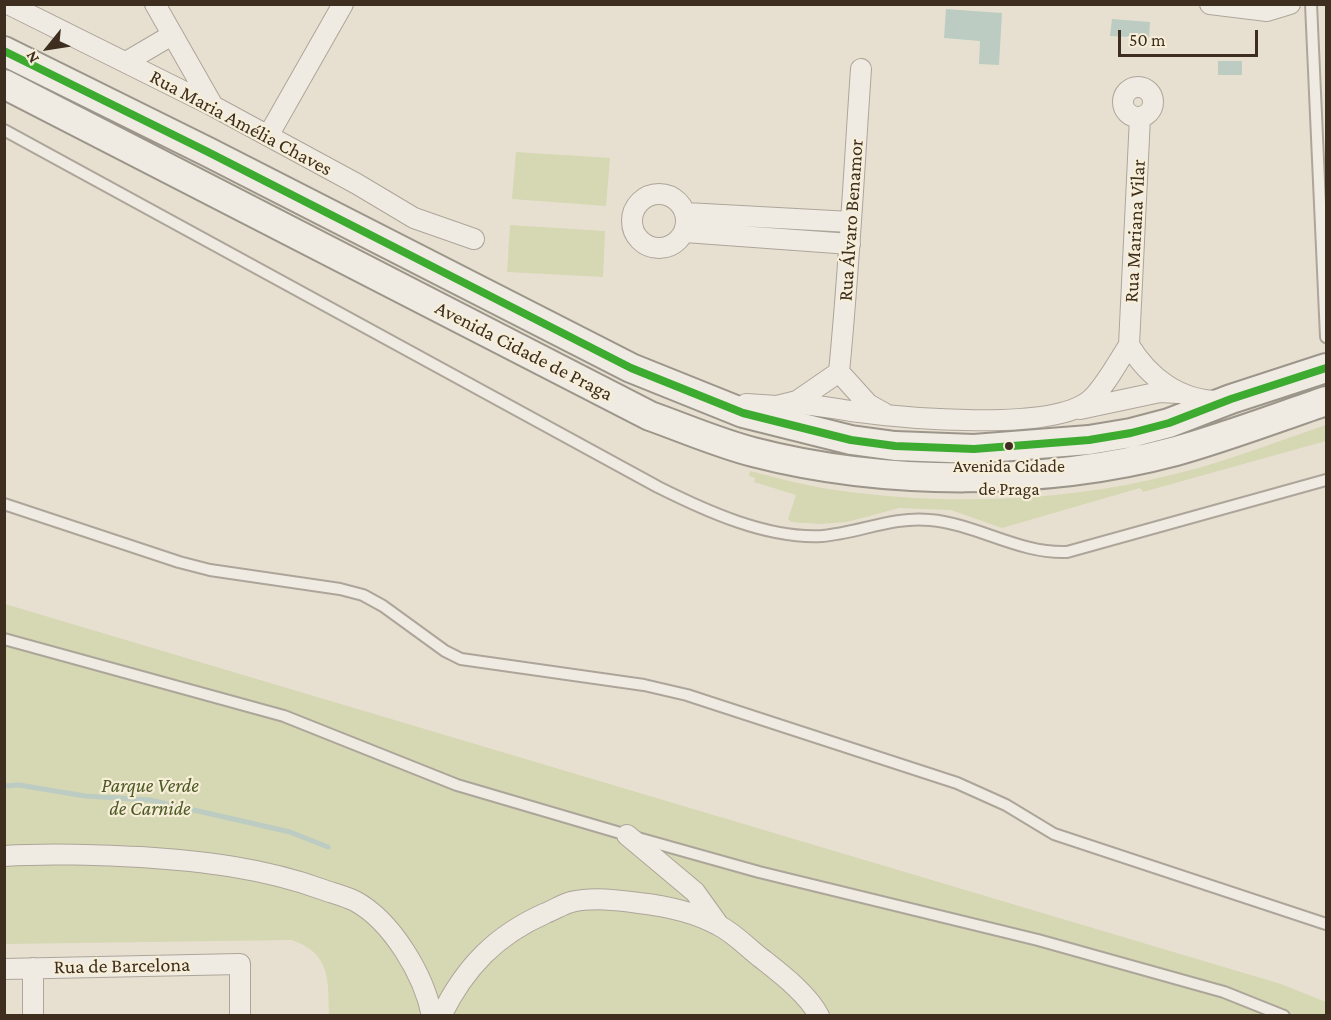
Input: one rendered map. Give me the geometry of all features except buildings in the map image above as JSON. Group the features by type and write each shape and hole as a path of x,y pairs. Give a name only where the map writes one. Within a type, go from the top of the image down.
{"main road":[{"name":"Avenida Cidade de Praga","path":"4,51 198,147 631,368 743,413 851,440 895,446 974,449 1089,440 1131,433 1169,423 1231,399 1326,368"},
{"name":"Avenida Cidade de Praga","path":"4,84 650,416 752,452 836,469 869,473 951,477 1041,473 1096,467 1176,451 1326,401"}],"street":[{"name":"Rua Maria Amélia Chaves","path":"8,4 213,106 414,218 474,239"},
{"path":"154,4 213,106"},
{"path":"268,136 343,4"},
{"path":"1210,4 1267,11 1290,4"},
{"path":"126,62 172,35"},
{"name":"Rua Álvaro Benamor","path":"839,372 861,69"},
{"name":"Rua Mariana Vilar","path":"1129,345 1140,117"},
{"path":"850,244 685,223 851,222"},
{"path":"1074,410 1090,400 1129,345 1152,375 1178,393"},
{"path":"716,402 777,406 788,404 804,398 839,372 868,404 889,415"},
{"path":"788,404 811,404 916,419 973,420 1024,418 1161,393 1178,393 1208,400 1231,399"},
{"path":"627,835 695,892 720,926"},
{"path":"4,856 49,853 195,861 292,878 355,901 374,915 405,950 424,985 432,1016"},
{"path":"441,1016 458,985 474,963 497,940 530,920 571,902 612,899 654,904 698,916 720,926 780,974 821,1013"},
{"name":"Rua de Barcelona","path":"4,969 240,964 240,1016"},
{"path":"33,968 33,1016"}],"lane":[{"path":"1311,4 1326,337"},
{"path":"4,130 658,487 683,500 744,524 799,535 823,536 903,520 933,520 974,530 1034,550 1067,552 1326,480"},
{"path":"4,504 179,562 210,570 340,589 363,595 383,606 445,651 461,659 644,686 687,695 957,783 1006,805 1054,834 1326,924"},
{"path":"4,639 284,716 457,785 759,872 1060,946 1224,992 1284,1016"}],"green space":[{"path":"516,152 610,158 606,206 512,199"},
{"path":"510,225 605,231 603,277 507,272"},
{"path":"1326,425 1326,441 1143,492 1140,488 1002,528 951,510 899,508 847,522 820,524 791,522 788,519 796,495 754,482 755,478 749,476 750,471 824,488 921,498 965,499 1051,495 1137,483 1179,473 1234,457"},
{"name":"Parque Verde de Carnide","path":"5,604 1281,984 1326,1002 1326,1015 329,1015 327,980 321,961 305,946 292,940 5,944"}],"shaded area":[{"path":"946,9 1002,13 999,65 979,64 980,41 944,38"},
{"path":"1112,19 1150,22 1149,38 1110,36"},
{"path":"1218,61 1242,61 1242,75 1218,75"}],"waterway":[{"path":"4,786 19,785 85,796 150,800 290,832 328,847"}],"transit line":[{"path":"4,51 208,152 631,368 743,413 851,440 895,446 974,449 1089,440 1131,433 1169,423 1231,399 1326,368"}],"place":[{"name":"Avenida Cidade de Praga","path":"1009,446"}]}
